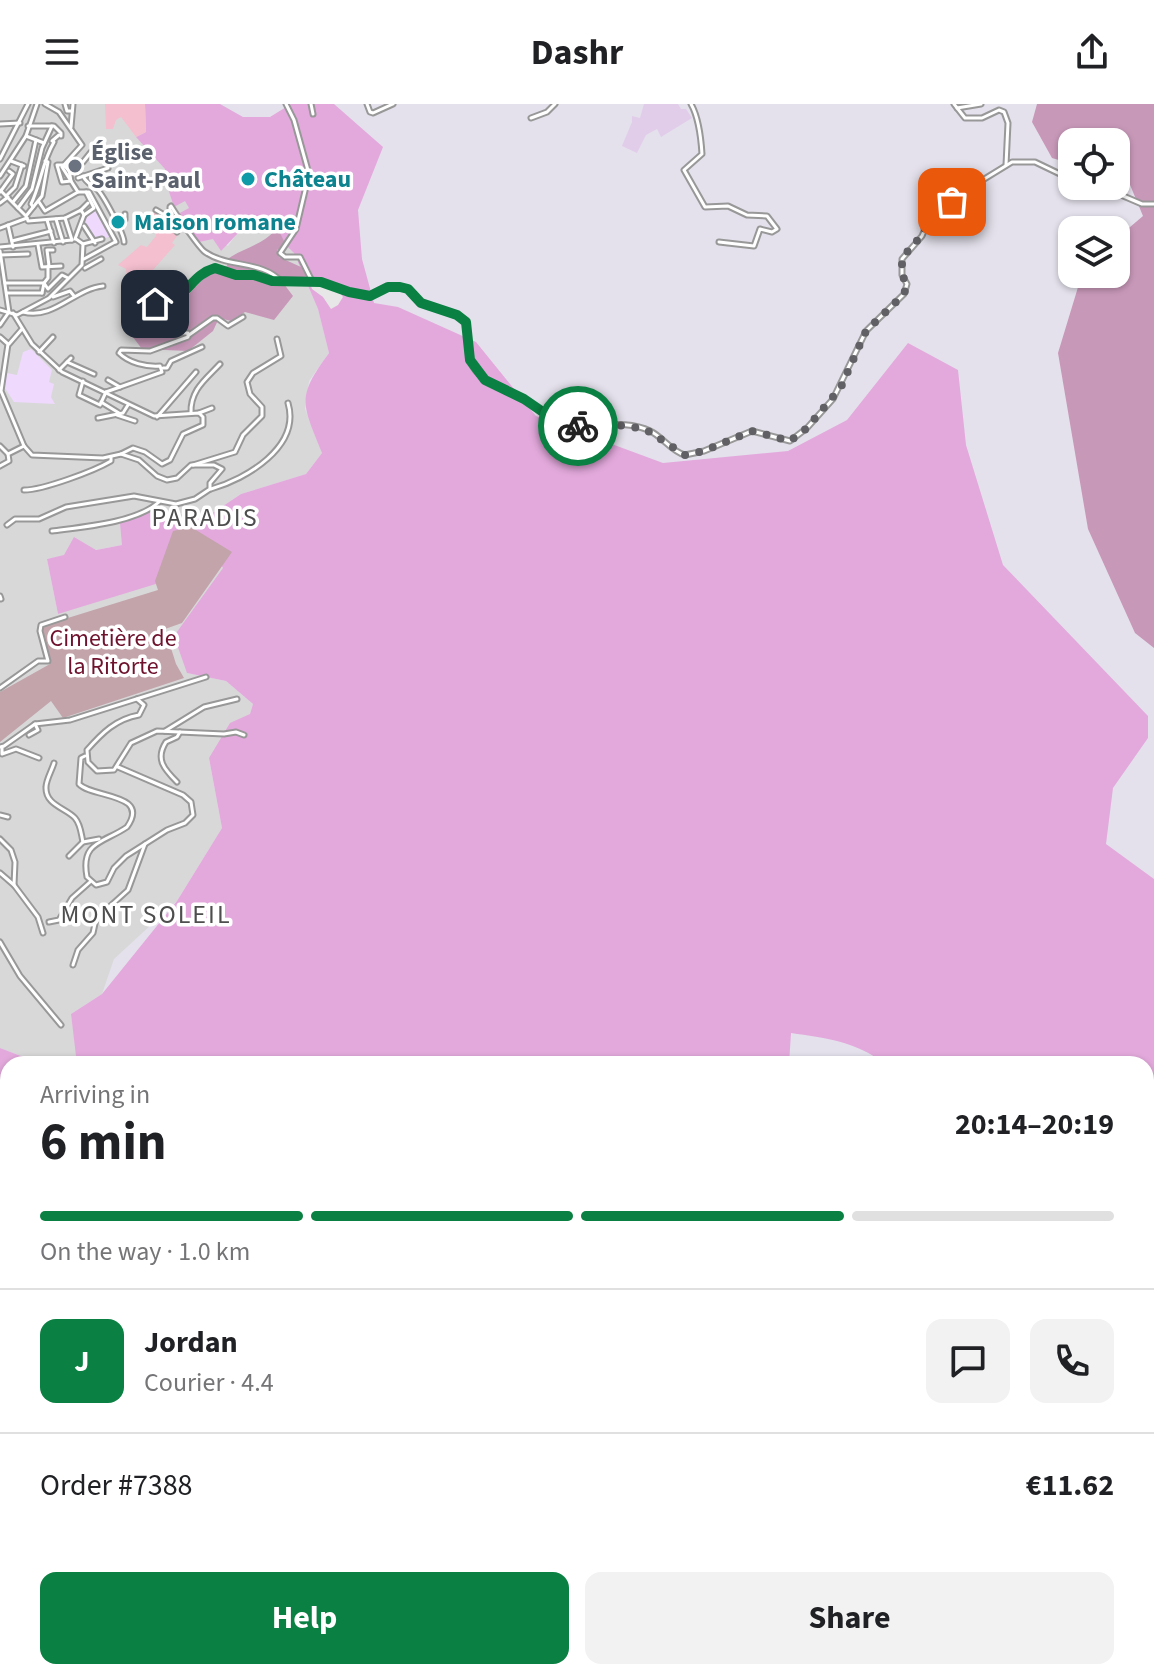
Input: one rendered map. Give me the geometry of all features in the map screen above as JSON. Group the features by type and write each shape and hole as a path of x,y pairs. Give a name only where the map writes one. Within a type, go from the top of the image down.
{"street":[{"path":"45,104 65,119 82,145 63,165"},
{"path":"65,104 67,111 72,111"},
{"path":"70,128 74,119 73,104"},
{"path":"286,104 294,120 309,174 293,237 280,253 285,257 300,257 312,281"},
{"path":"311,104 313,114"},
{"path":"367,104 373,113 393,104"},
{"path":"531,118 547,112 555,104"},
{"path":"691,104 698,122 702,154 684,170 705,207 728,206 747,215 767,216 777,229 772,232 760,229 754,246 719,242"},
{"path":"956,106 981,104"},
{"path":"0,159 33,105"},
{"path":"0,176 7,170 26,136 33,105"},
{"path":"956,106 965,118 972,119 999,110 1004,112 1008,123 1006,165"},
{"path":"0,124 20,123"},
{"path":"30,126 52,126 61,133 52,141 31,204 33,207"},
{"path":"18,208 32,189 36,167 52,126"},
{"path":"26,136 44,143"},
{"path":"13,202 26,186 36,140"},
{"path":"83,162 91,152"},
{"path":"0,203 15,187 23,166 11,161"},
{"path":"0,228 27,217 39,202 48,173 48,162 45,161"},
{"path":"151,304 181,296 210,269 282,282 324,282 370,296 388,287 400,287 408,289 421,303 457,315 467,326 469,355 476,372 489,383 524,399 556,421 572,425 611,424 645,429 685,455 704,451 752,431 790,441 826,409 841,387 866,331 904,294 907,284 902,275 902,259 922,236 935,205 963,199 981,181 1012,162 1035,162 1058,173"},
{"path":"108,168 76,179 62,182 57,165 63,165 76,179 99,191 124,242"},
{"path":"7,170 13,174 0,191 28,221 71,219"},
{"path":"76,179 78,192"},
{"path":"65,183 69,182 78,192"},
{"path":"39,202 45,211 78,192 92,196 104,224 117,242 84,259"},
{"path":"13,244 38,245 74,239 84,215 94,208 85,192"},
{"path":"1130,198 1142,204 1154,204"},
{"path":"65,220 88,203"},
{"path":"156,210 166,216 177,232 170,215 171,206 202,251 263,269 282,282"},
{"path":"80,211 84,215"},
{"path":"118,225 125,220 125,214"},
{"path":"47,219 54,243"},
{"path":"56,219 63,242"},
{"path":"65,220 74,239 83,244 102,239"},
{"path":"82,224 95,243"},
{"path":"8,225 13,244"},
{"path":"0,251 51,231"},
{"path":"82,268 83,244"},
{"path":"38,245 42,267 61,266"},
{"path":"42,293 48,278 47,250 53,250"},
{"path":"0,251 28,254"},
{"path":"0,251 11,312 39,352 59,370 157,417 199,413 212,408"},
{"path":"47,299 82,268 101,259"},
{"path":"44,283 48,289 62,275 68,279"},
{"path":"128,305 134,306 143,317 151,319 182,312 182,309 157,309 151,304 145,293 147,279"},
{"path":"5,283 44,283"},
{"path":"23,312 41,313 58,308 93,287 103,286"},
{"path":"129,288 129,315 141,327 189,335"},
{"path":"0,310 17,315 70,291 74,297"},
{"path":"7,293 42,293"},
{"path":"42,293 47,299"},
{"path":"0,325 11,312"},
{"path":"202,347 171,361 167,368 142,365 119,353 124,349 150,351 189,335 213,318 228,326 243,317"},
{"path":"22,329 8,344 0,390 28,453 95,459 137,449 158,463 167,462 183,434 203,425 204,420 199,413"},
{"path":"0,337 8,344"},
{"path":"39,352 53,337"},
{"path":"121,454 139,460 157,476 167,480 177,478 191,465 229,455 238,449 243,435 263,413 261,405 247,388 247,380 281,356 277,339"},
{"path":"59,370 71,358"},
{"path":"67,362 94,374"},
{"path":"191,413 194,393 220,364"},
{"path":"101,403 106,392 162,372 163,368"},
{"path":"157,417 196,372"},
{"path":"108,380 120,387"},
{"path":"83,381 79,395 135,421"},
{"path":"7,525 15,519 39,519 66,507 103,500 139,496 159,502 186,502 248,475 267,461 289,421 288,403"},
{"path":"98,418 123,413 128,405"},
{"path":"0,446 8,454 9,461 0,466"},
{"path":"8,454 24,446"},
{"path":"24,490 44,488 101,467 111,461 111,457"},
{"path":"191,465 222,467 208,487 210,489"},
{"path":"52,531 128,517 148,510 159,502"},
{"path":"0,688 30,665 48,661 41,625 65,617"},
{"path":"39,758 16,749 2,754 1,747 35,724 70,720 206,677"},
{"path":"69,856 83,842 103,838 127,827 132,816 123,799 86,791 79,784 81,758 103,733 126,717 142,712 144,705 137,699"},
{"path":"164,731 204,707 237,699"},
{"path":"29,735 38,730 35,724"},
{"path":"85,756 97,771 108,772 118,767 125,749 144,735 164,731 236,732 244,735"},
{"path":"177,782 163,768 160,754 166,742 180,732"},
{"path":"54,763 46,787 47,795 74,817 83,842"},
{"path":"103,838 86,858 85,868 90,882 96,885 107,882 119,862 167,830 185,823 193,815 191,802 172,789 118,767"},
{"path":"0,815 8,817"},
{"path":"0,839 11,850 15,862 14,885"},
{"path":"73,965 78,950 93,933 96,919 128,890 145,844"},
{"path":"0,873 14,885 38,917 43,933"},
{"path":"49,922 59,920 72,898 90,882"},
{"path":"0,942 20,976 61,1025"},
{"path":"0,1578 0,1587"}],"shaded area":[{"path":"0,104 163,104 160,161 174,206 185,200 213,238 228,246 238,232 268,228 294,253 318,309 329,353 309,381 305,409 322,453 306,474 241,494 205,518 153,510 122,545 47,559 58,614 208,546 223,568 187,673 226,681 253,704 250,714 209,758 222,828 177,901 114,959 102,994 71,1014 77,1056 21,1056 0,1048"},
{"path":"105,104 145,104 146,132 136,137 121,117 116,120 113,129 106,129"},
{"path":"145,104 220,104 243,117 270,117 291,104 334,104 383,147 358,210 362,259 374,303 398,307 476,342 536,416 663,463 788,451 847,420 908,343 958,370 966,445 1003,565 1148,716 1148,738 1113,788 1106,844 1154,879 1154,1056 874,1056 851,1045 791,1033 790,1056 76,1056 71,1014 102,994 177,901 222,828 209,758 230,723 250,714 253,704 226,681 187,673 174,636 223,568 208,546 159,583 58,614 47,559 64,555 74,537 96,550 122,545 120,523 153,510 205,518 241,494 306,474 322,453 310,423 306,401 311,381 329,353 318,309 294,253 268,228 239,232 221,251 213,239 199,242 178,214 189,208 185,201 174,207 165,169 136,137 146,132"},
{"path":"644,104 678,104 692,118 661,137 657,129 646,135 637,153 622,146 632,116 640,118"},
{"path":"1037,104 1154,104 1154,648 1135,633 1088,529 1058,353 1078,288 1130,288 1130,227 1143,216 1130,185 1130,128 1058,128 1058,160 1052,158 1032,122"},
{"path":"96,209 111,236 96,242 82,221"},
{"path":"157,211 166,216 177,236 172,243 175,245 138,287 128,288 126,269 118,265 141,245 147,247 156,236 154,213"},
{"path":"275,230 279,231 286,245 277,250 279,257 301,267 307,274 305,278 286,279 284,284 293,296 274,320 245,312 231,321 219,318 213,331 188,351 142,349 126,328 130,295 138,291 142,298 156,306 185,298 211,271 227,266 229,258 260,242"},
{"path":"310,283 323,283 338,290 343,297 331,309"},
{"path":"31,349 52,370 49,382 54,384 51,397 55,404 14,402 4,387 7,373 17,375 23,352"},
{"path":"0,1048 21,1056 0,1056"}],"green space":[{"name":"Cimetière de la Ritorte","path":"191,527 232,552 182,623 165,629 184,678 63,718 51,701 0,742 0,692 50,664 42,626 158,590 155,581 173,531"}],"way so far":[{"path":"578,426 611,424 645,429 685,455 704,451 752,431 784,441 797,437 826,409 841,387 866,331 904,294 907,284 902,275 902,259 922,236 931,209 938,203 952,202"}],"place":[{"name":"Église Saint-Paul","path":"75,166"},
{"name":"Château","path":"248,179"},
{"name":"Maison romane","path":"118,222"}],"district":[{"name":"PARADIS","path":"205,517"},
{"name":"MONT SOLEIL","path":"146,914"}],"route":[{"path":"155,304 181,296 200,276 215,268 272,281 324,282 370,296 384,288 405,288 421,303 442,308 466,322 470,360 485,380 524,399 556,421 578,426"}]}
